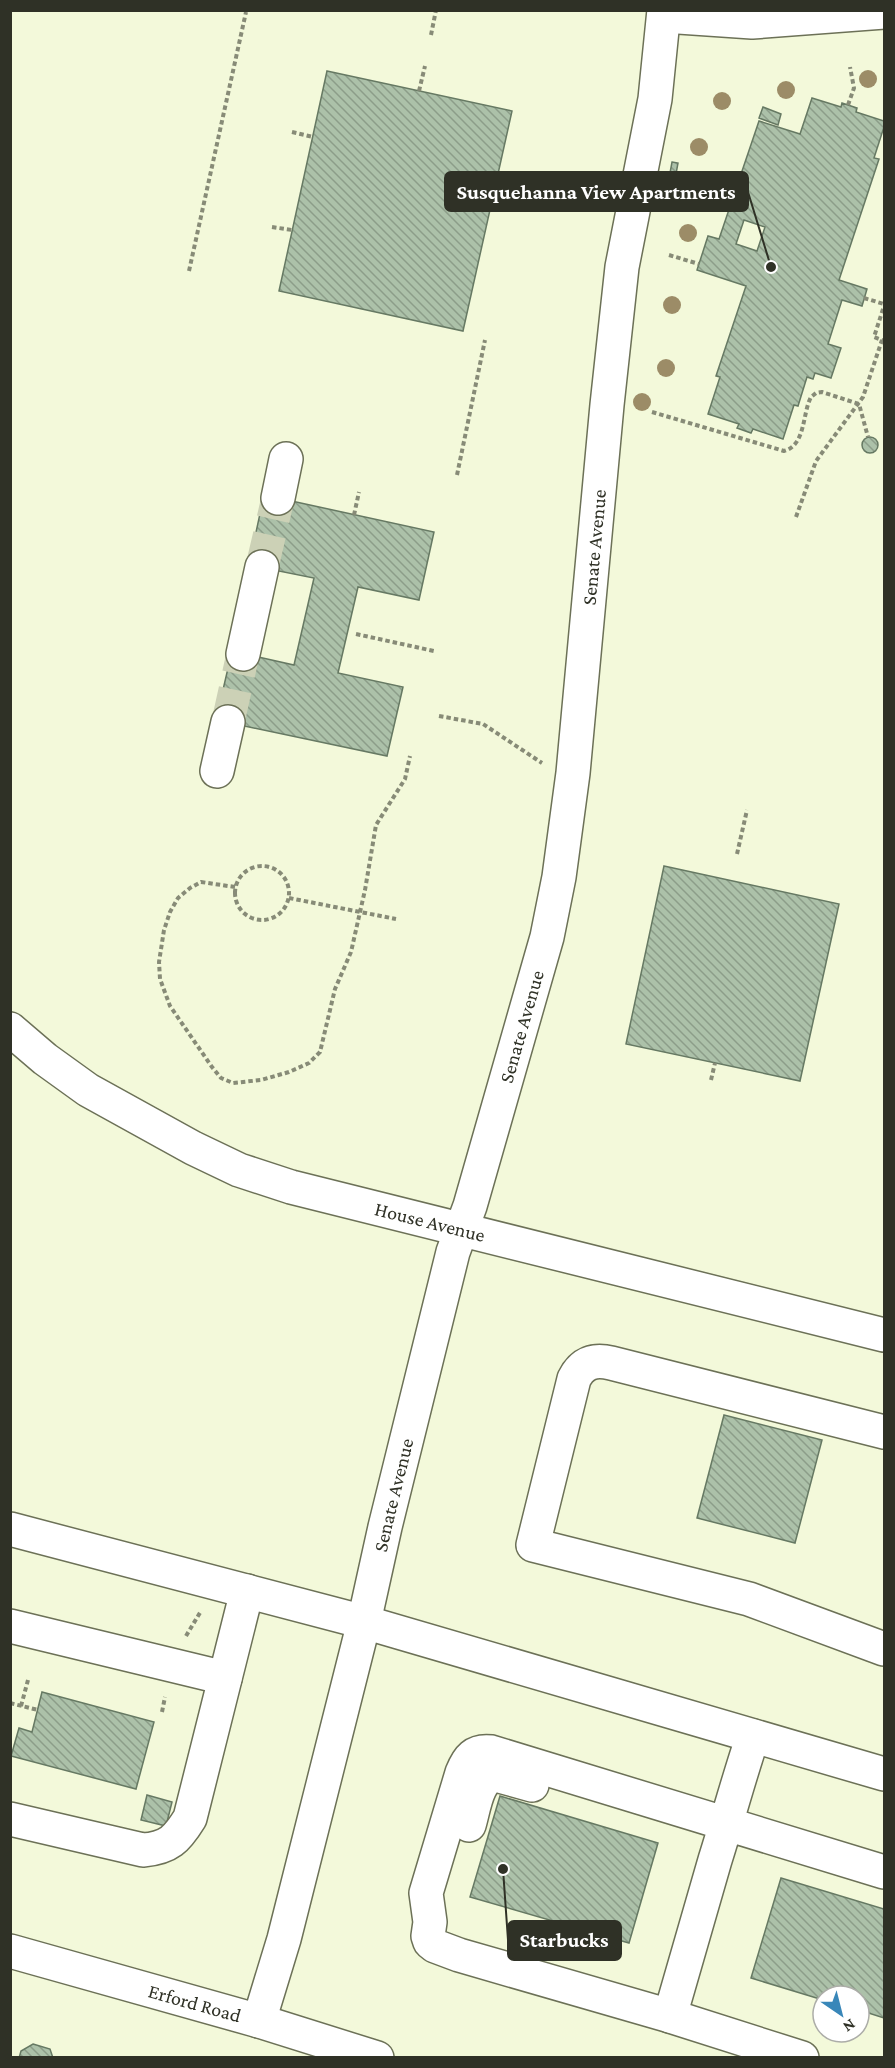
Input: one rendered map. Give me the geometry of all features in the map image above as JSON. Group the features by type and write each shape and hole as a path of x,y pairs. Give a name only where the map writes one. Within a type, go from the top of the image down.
{"street":[{"path":"664,13 752,22 885,12"},
{"name":"Senate Avenue","path":"260,2021 284,1939 364,1622 385,1527 453,1252 470,1206 547,937 573,773 622,267 655,99 664,13"},
{"path":"278,498 286,459"},
{"path":"243,654 262,567"},
{"path":"218,771 228,722"},
{"name":"House Avenue","path":"10,1029 45,1059 88,1090 193,1148 239,1170 291,1187 885,1335"},
{"path":"885,1432 611,1363 592,1361 578,1371 574,1379 533,1545 749,1599 885,1649"},
{"path":"12,1537 247,1591 364,1622 885,1774"},
{"path":"10,1819 143,1850 159,1849 178,1838 190,1818 247,1591"},
{"path":"10,1626 225,1678"},
{"path":"670,2016 753,1736"},
{"path":"802,2058 670,2016 459,1954 430,1942 426,1893 466,1763 474,1754 491,1752 885,1872"},
{"name":"Erford Road","path":"10,1951 260,2021 312,2048 377,2058"}],"path":[{"path":"431,34 436,10"},
{"path":"189,271 246,12"},
{"path":"419,91 425,66"},
{"path":"848,105 854,88 850,67"},
{"path":"292,132 313,137"},
{"path":"272,227 292,230"},
{"path":"669,255 699,264"},
{"path":"796,517 816,461 859,404 882,340 874,338 885,305 864,298"},
{"path":"457,475 485,340"},
{"path":"652,412 784,451 790,449 799,438 808,402 816,393 822,392 859,404"},
{"path":"859,404 868,437"},
{"path":"354,515 359,492"},
{"path":"356,634 434,651"},
{"path":"439,716 483,724 548,767"},
{"path":"235,887 201,882 178,898 164,930 159,962 160,979 170,1006 221,1078 233,1083 282,1075 300,1068 320,1052 335,989 351,952 376,825 405,779 410,756"},
{"path":"737,854 747,810"},
{"path":"252,867 270,867 285,877 289,898 282,911 276,916 267,920 258,920 242,912 237,905 235,887 239,879 252,867"},
{"path":"289,898 360,914 396,919"},
{"path":"711,1080 715,1063"},
{"path":"185,1637 194,1619 205,1606"},
{"path":"21,1706 28,1680"},
{"path":"10,1703 38,1710"}],"building":[{"path":"327,71 512,111 463,331 279,291"},
{"path":"812,98 841,107 842,103 857,108 856,112 884,121 874,158 879,159 839,280 867,289 862,306 842,300 828,344 841,348 831,378 815,373 813,379 807,377 798,406 794,405 783,439 753,429 751,433 737,428 739,424 708,414 720,377 716,376 746,286 697,270 708,236 719,239 759,121 800,134","holes":["744,220 765,227 757,251 736,244"]},
{"path":"763,107 781,114 778,125 759,118"},
{"path":"672,162 678,163 676,174 670,173"},
{"path":"870,437 876,439 878,445 876,451 870,453 864,451 862,445 864,439"},
{"path":"264,495 434,532 419,600 358,587 338,673 403,687 387,756 216,720 232,651 294,665 314,578 249,565"},
{"path":"664,866 839,904 800,1081 626,1044"},
{"path":"724,1415 822,1440 795,1543 697,1518"},
{"path":"42,1692 154,1722 136,1789 11,1756 19,1728 32,1732"},
{"path":"147,1795 172,1802 166,1826 141,1820"},
{"path":"500,1796 658,1843 629,1943 470,1897"},
{"path":"781,1878 884,1909 884,2018 871,2014 871,1984 811,1984 811,1996 751,1978"},
{"path":"33,2044 50,2049 53,2058 19,2058 21,2051"}],"tunnel":[{"path":"262,567 278,498"},
{"path":"228,722 243,654"}],"place":[{"name":"Susquehanna View Apartments","path":"771,267"},
{"name":"Starbucks","path":"503,1869"}]}
